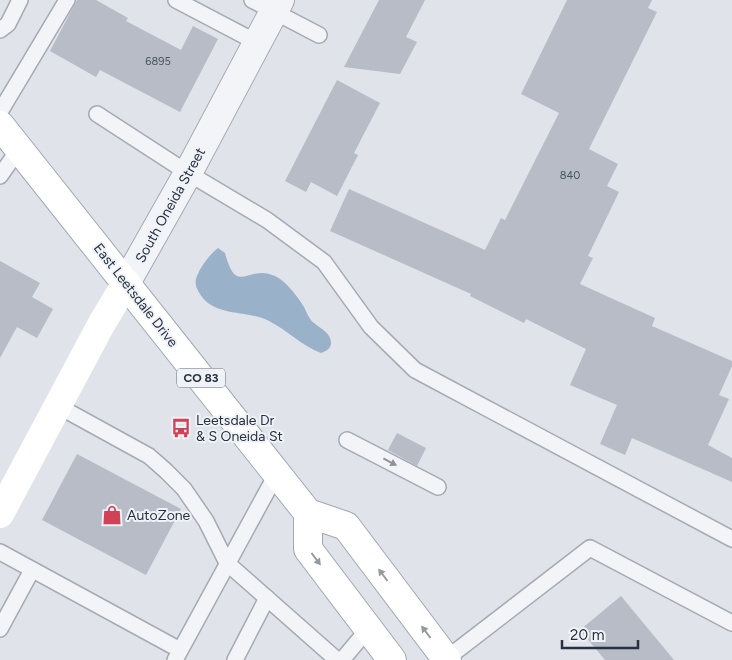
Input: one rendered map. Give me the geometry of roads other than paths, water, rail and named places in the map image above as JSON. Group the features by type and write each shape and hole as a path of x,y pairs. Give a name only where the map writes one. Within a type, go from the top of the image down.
{"main road":[{"name":"East Leetsdale Drive","path":"0,126 308,513"},
{"name":"South Oneida Street","path":"0,514 126,282"},
{"path":"392,660 308,549 308,513 346,526 447,659"}],"street":[{"name":"South Oneida Street","path":"126,282 188,173 258,43 269,4"}],"lane":[{"path":"0,30 8,24 20,0"},
{"path":"0,112 67,0"},
{"path":"176,0 258,43"},
{"path":"269,4 319,35"},
{"path":"97,114 188,173 267,220 324,262 371,327 415,370 732,539"},
{"path":"0,176 19,149"},
{"path":"58,406 149,456 166,471 184,489 206,521 227,563 338,660"},
{"path":"347,440 438,487"},
{"path":"0,552 177,655 277,473"},
{"path":"447,659 590,548 732,623"},
{"path":"0,629 32,570"},
{"path":"235,660 267,598"},
{"path":"342,660 368,628"}],"water":[{"path":"218,248 225,253 229,266 234,274 239,277 266,273 284,282 298,298 311,320 329,336 331,345 329,348 321,353 260,317 222,310 206,302 197,290 196,278 211,254"}],"place":[{"name":"Leetsdale Dr & S Oneida St","path":"181,428"},
{"name":"AutoZone","path":"112,515"}]}
